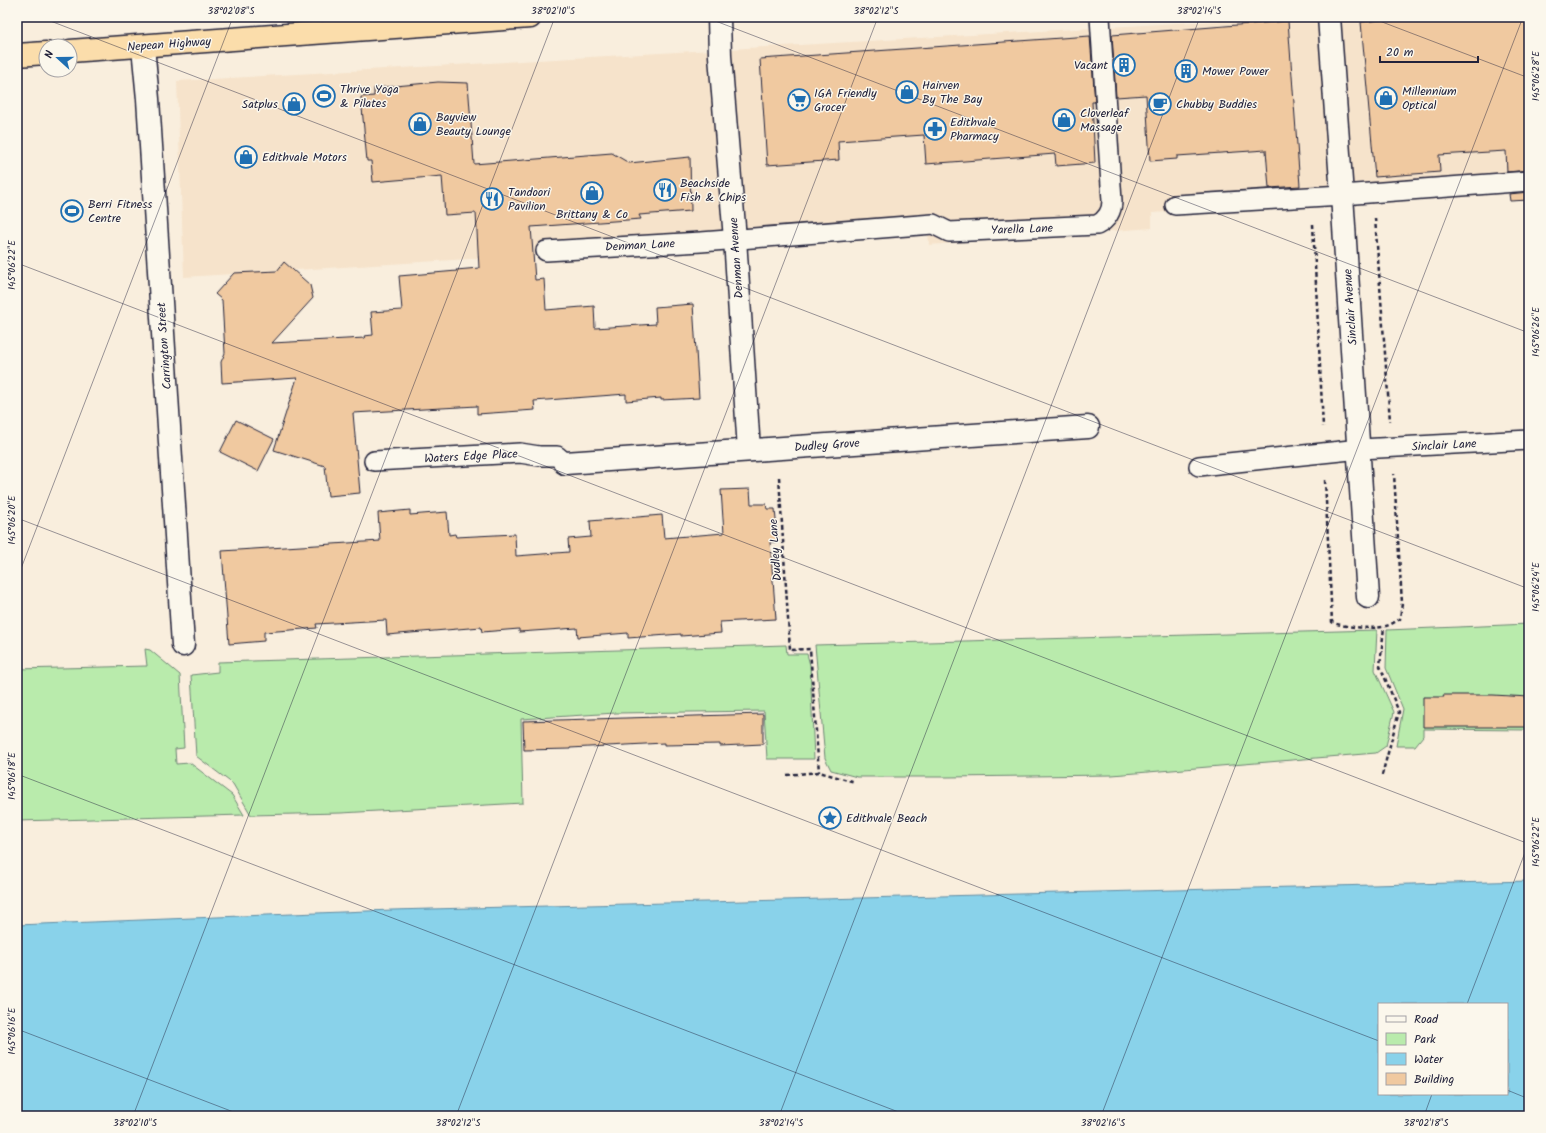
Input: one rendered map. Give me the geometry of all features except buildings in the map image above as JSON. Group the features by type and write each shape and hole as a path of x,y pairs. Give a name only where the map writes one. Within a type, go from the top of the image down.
{"highway":[{"name":"Nepean Highway","path":"78,51 143,47 530,17"},
{"path":"17,55 38,54"}],"street":[{"name":"Denman Avenue","path":"719,17 720,56 750,450"},
{"name":"Sinclair Avenue","path":"1329,17 1360,449 1368,598"},
{"name":"Carrington Street","path":"143,47 148,99 184,645"},
{"name":"Dudley Grove","path":"565,463 1088,427"}],"lane":[{"name":"Yarella Lane","path":"735,239 933,224 949,232 1090,226 1102,223 1110,212 1112,200 1100,17"},
{"path":"1174,205 1342,195 1529,181"},
{"name":"Denman Lane","path":"546,251 735,239"},
{"name":"Sinclair Lane","path":"1199,466 1360,449 1529,440"},
{"name":"Waters Edge Place","path":"374,461 520,453 539,456 557,456 565,463"}],"path":[{"name":"Dudley Lane","path":"779,448 779,481 790,650 810,649 819,772"},
{"path":"1382,775 1399,712 1380,666 1384,627"},
{"path":"787,775 819,772 855,782"}],"shaded area":[{"path":"1281,17 1529,17 1529,189 1152,213 1152,228 929,245 928,230 184,277 177,81"}],"green space":[{"path":"1529,624 1529,730 1423,729 1423,736 1415,746 1396,746 1403,709 1386,668 1387,630"},
{"path":"1377,630 1375,670 1394,712 1386,746 1376,753 1112,775 948,777 857,777 831,770 825,758 815,645"},
{"path":"786,645 787,654 807,654 810,665 814,759 767,759 764,711 616,713 521,719 523,803 341,813 251,815 233,784 196,756 191,675 218,672 218,662"},
{"path":"145,649 150,650 180,675 184,748 175,749 176,764 190,763 232,795 244,815 17,821 17,669 147,666"}],"water":[{"path":"1529,881 1529,1116 17,1116 17,925 392,910"}],"place":[{"name":"Vacant","path":"1124,65"},
{"name":"Mower Power","path":"1186,71"},
{"name":"Hairven By The Bay","path":"907,92"},
{"name":"Thrive Yoga & Pilates","path":"324,96"},
{"name":"Millennium Optical","path":"1386,98"},
{"name":"IGA Friendly Grocer","path":"799,100"},
{"name":"Satplus","path":"294,104"},
{"name":"Chubby Buddies","path":"1160,104"},
{"name":"Cloverleaf Massage","path":"1064,120"},
{"name":"Bayview Beauty Lounge","path":"420,124"},
{"name":"Edithvale Pharmacy","path":"935,129"},
{"name":"Edithvale Motors","path":"246,157"},
{"name":"Beachside Fish & Chips","path":"665,190"},
{"name":"Brittany & Co","path":"592,193"},
{"name":"Tandoori Pavilion","path":"492,199"},
{"name":"Berri Fitness Centre","path":"72,211"},
{"name":"Edithvale Beach","path":"830,818"}]}
